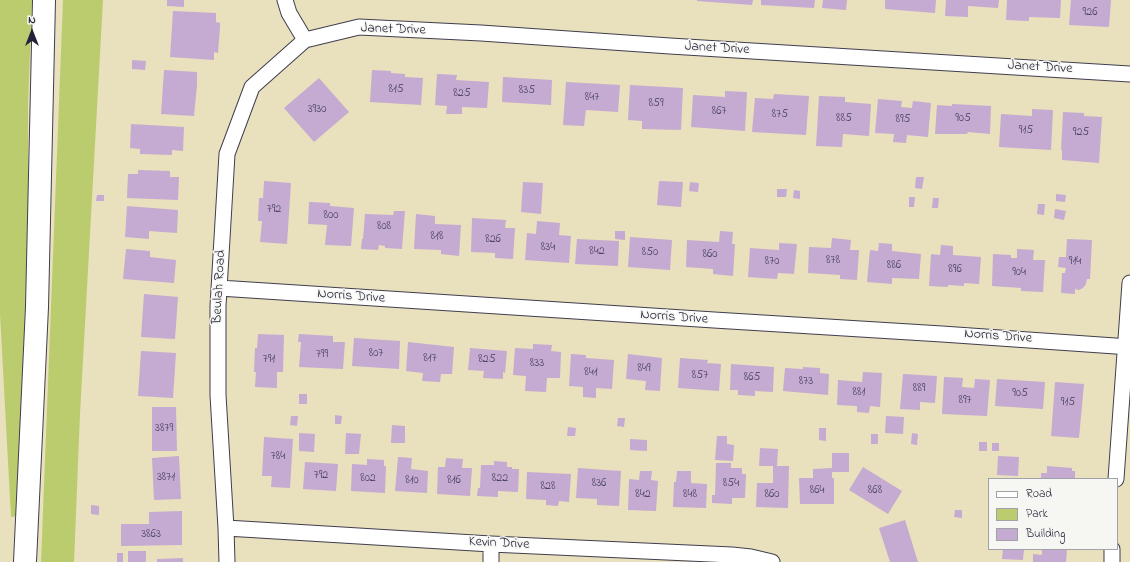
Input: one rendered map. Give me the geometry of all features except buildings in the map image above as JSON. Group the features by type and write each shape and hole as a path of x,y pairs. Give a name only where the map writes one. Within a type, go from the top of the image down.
{"highway":[{"path":"25,562 37,307 44,0"}],"street":[{"path":"285,0 289,13 305,40"},
{"name":"Janet Drive","path":"305,40 359,27 481,33 678,47 1130,74"},
{"name":"Beulah Road","path":"227,562 218,395 219,288 227,154 252,87 305,40"},
{"path":"1116,478 1127,347 1130,283"},
{"name":"Norris Drive","path":"219,288 1127,347"},
{"name":"Kevin Drive","path":"226,528 491,544 732,555 751,557 772,562"},
{"path":"491,544 491,562"},
{"path":"1112,550 1112,562"}],"green space":[{"path":"0,0 32,0 28,105 28,221 18,516 11,517 0,314"},
{"path":"63,0 103,0 80,414 74,562 41,562"}]}
